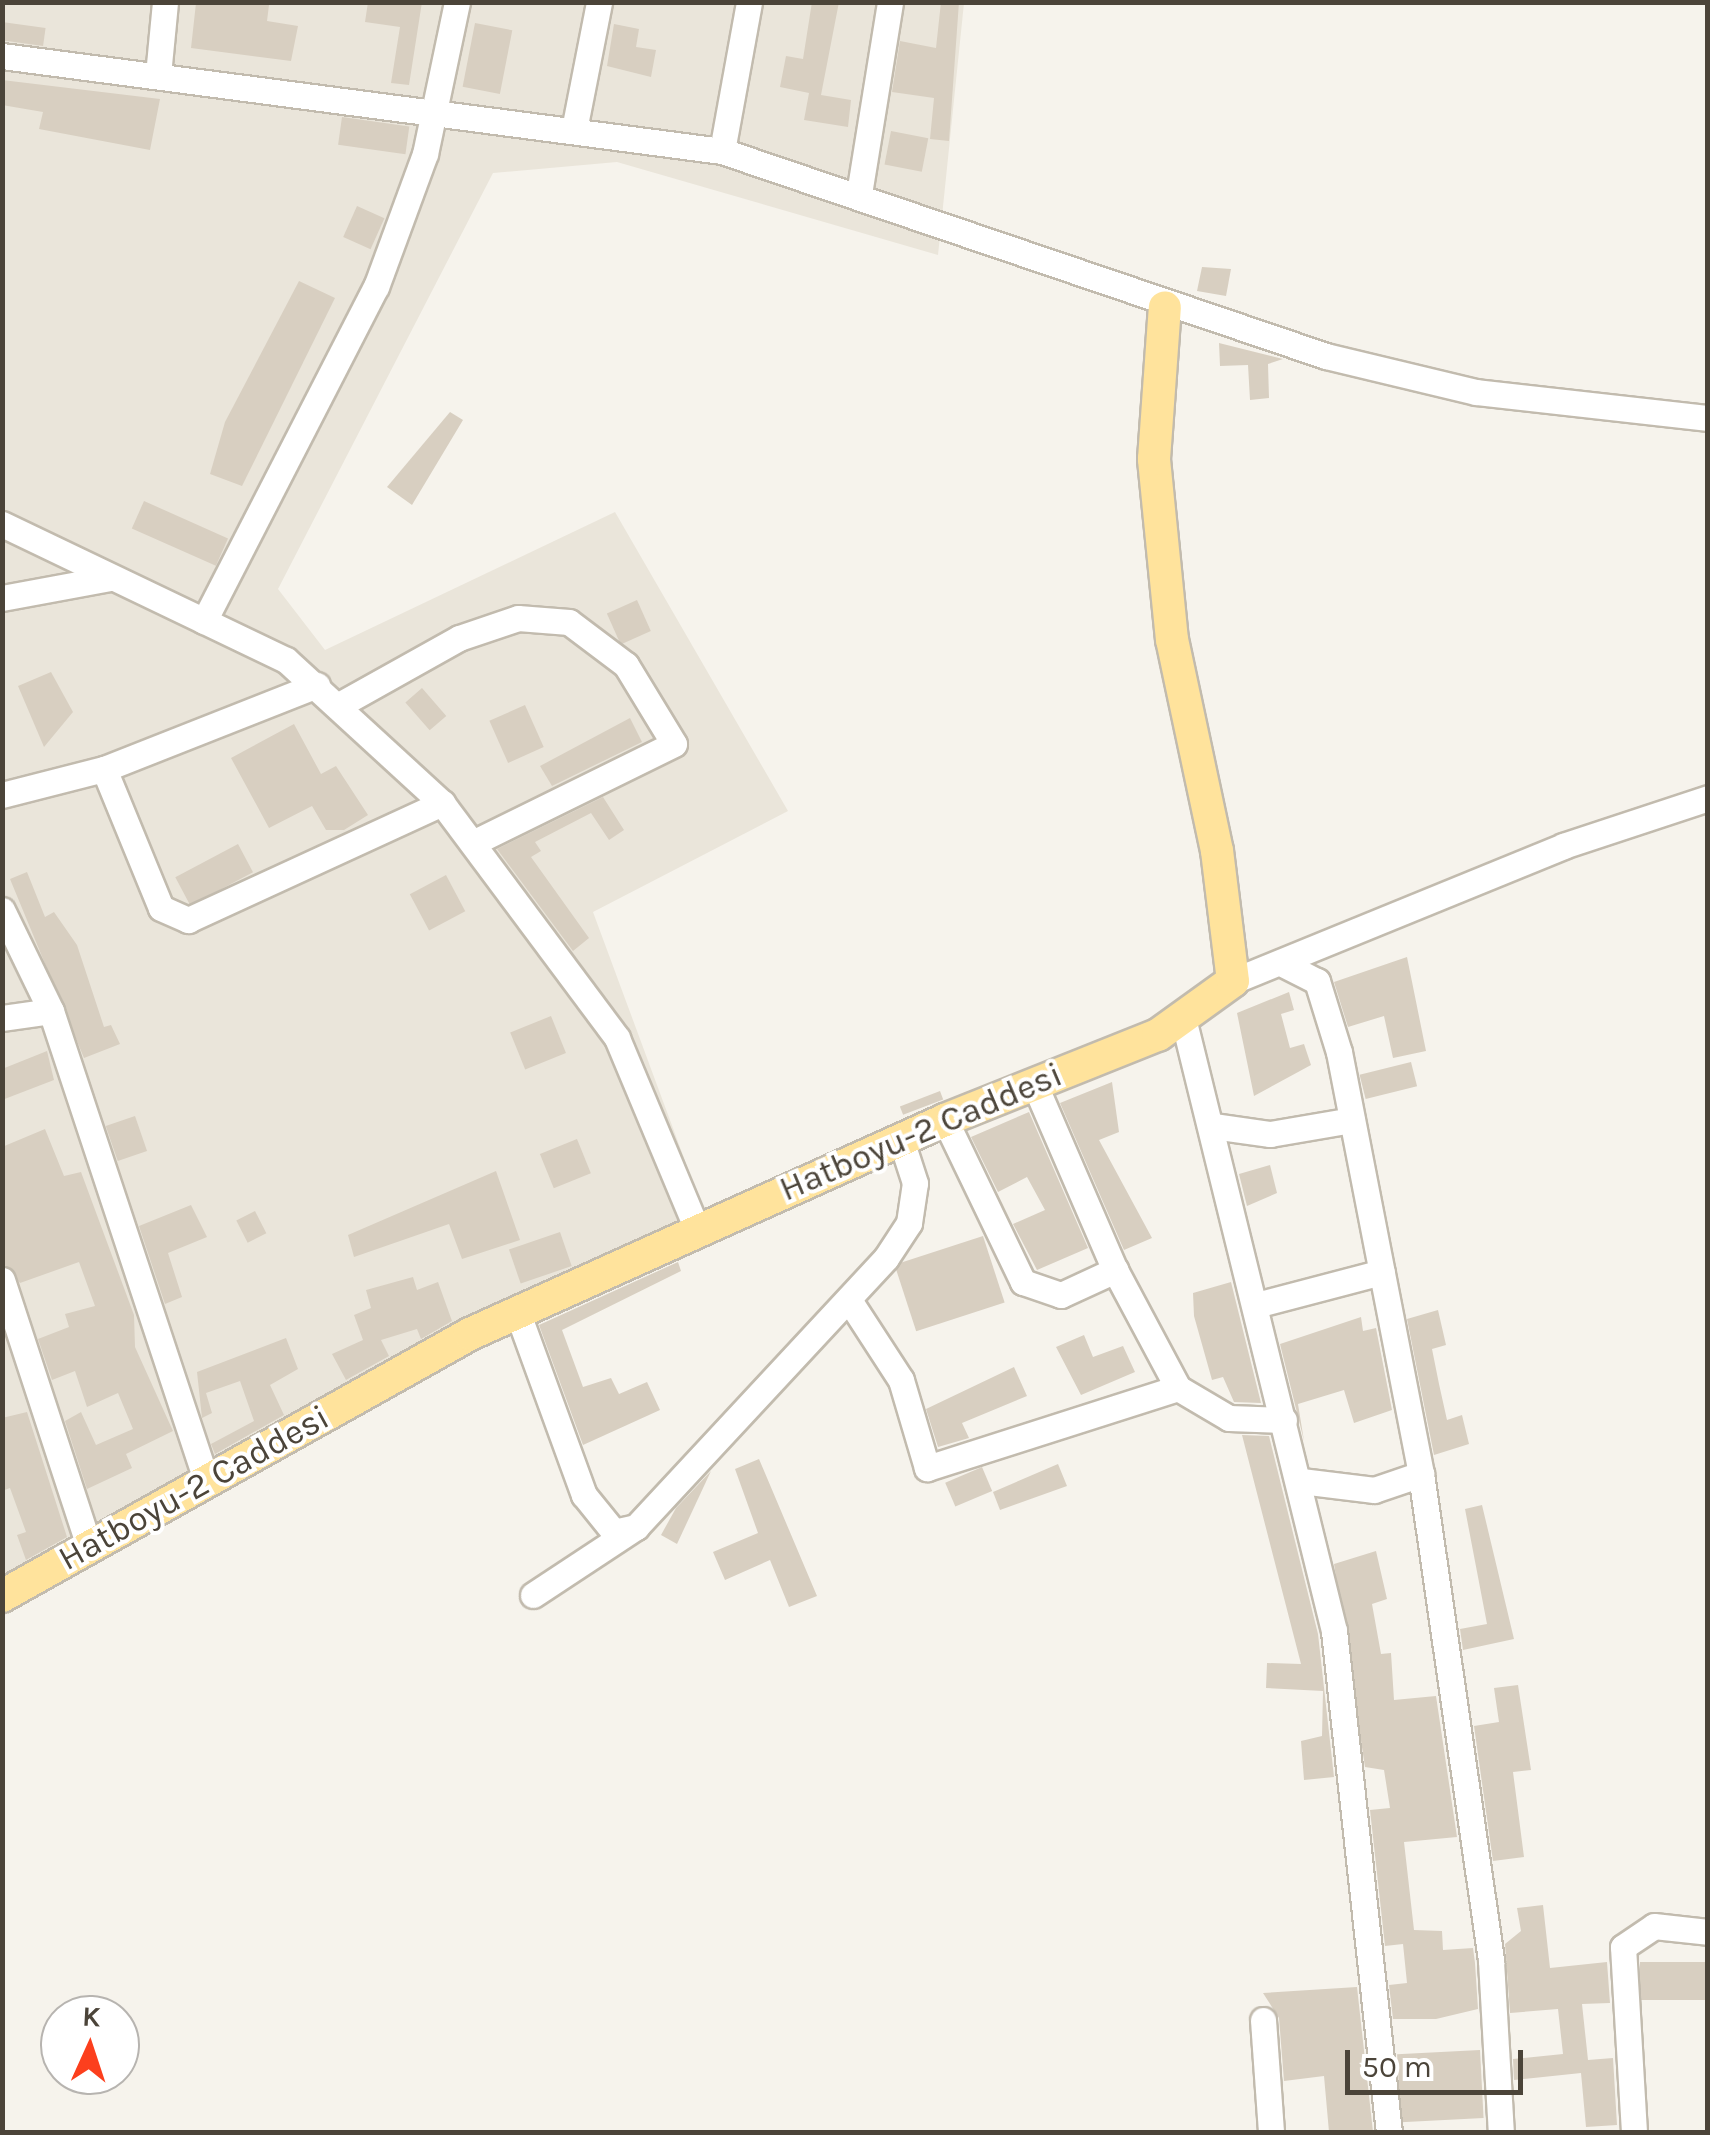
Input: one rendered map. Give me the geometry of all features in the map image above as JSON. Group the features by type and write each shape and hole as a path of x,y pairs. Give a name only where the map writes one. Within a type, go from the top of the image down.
{"main road":[{"path":"1165,307 1154,459 1172,640 1218,851 1233,981"},
{"name":"Hatboyu-2 Caddesi","path":"2,1596 206,1480 518,1312 945,1120 1158,1035 1182,1014 1233,981"}],"street":[{"path":"158,75 166,2"},
{"path":"204,620 376,287 413,194 457,2"},
{"path":"574,130 599,2"},
{"path":"722,151 749,2"},
{"path":"859,194 890,2"},
{"path":"2,56 432,106 722,151 859,194 1165,307 1476,392 1708,418"},
{"path":"2,524 204,620 317,685 442,803 475,842 617,1038 698,1229"},
{"path":"2,598 110,578"},
{"path":"341,704 459,638 518,618 569,622 626,665 674,744 475,842"},
{"path":"2,795 104,770 317,685"},
{"path":"104,770 160,908 188,920 442,803"},
{"path":"1233,981 1285,966 1419,902 1708,798"},
{"path":"2,910 50,1011 206,1480"},
{"path":"1285,966 1318,981 1352,1120 1421,1474 1491,1961 1502,2132"},
{"path":"2,1018 50,1011"},
{"path":"1182,1014 1300,1482 1355,1775 1389,2132"},
{"path":"1034,1083 1115,1270 1178,1388 1229,1418 1284,1420"},
{"path":"945,1120 1023,1282 1061,1295 1115,1270"},
{"path":"1213,1126 1270,1134 1352,1120"},
{"path":"532,1595 636,1527 849,1300 908,1222 914,1183 901,1140"},
{"path":"1256,1305 1382,1272"},
{"path":"2,1280 89,1546"},
{"path":"849,1300 901,1380 927,1468 1178,1388"},
{"path":"518,1312 584,1495 614,1532 636,1527"},
{"path":"1300,1482 1374,1490 1421,1474"},
{"path":"1634,2132 1623,1946 1654,1926 1708,1932"},
{"path":"1263,2020 1271,2132"}],"shaded area":[{"path":"3,3 964,3 938,255 617,162 493,173 278,589 325,650 615,512 788,811 593,912 711,1231 483,1339 3,1604"}],"building":[{"path":"368,2 422,2 409,85 391,83 400,27 365,22"},
{"path":"812,2 839,2 821,95 851,100 848,127 804,120 809,93 780,87 786,56 803,59"},
{"path":"941,2 959,2 949,141 930,139 934,98 892,92 900,41 936,48"},
{"path":"196,3 269,5 267,21 298,26 291,61 191,48"},
{"path":"2,22 46,28 43,46 2,40"},
{"path":"475,23 512,30 500,94 463,87"},
{"path":"614,24 639,29 636,47 656,50 651,77 607,66"},
{"path":"2,80 160,99 150,150 39,129 43,112 2,105"},
{"path":"342,117 409,126 405,154 338,145"},
{"path":"891,131 928,138 922,172 885,164"},
{"path":"357,206 384,218 371,249 343,237"},
{"path":"1202,267 1231,269 1226,296 1197,291"},
{"path":"299,281 335,298 242,486 210,474 225,422"},
{"path":"1219,343 1283,359 1268,364 1269,398 1250,400 1248,365 1220,366"},
{"path":"450,412 463,420 412,505 387,487"},
{"path":"144,501 228,538 216,566 132,528"},
{"path":"637,600 651,631 621,644 607,613"},
{"path":"51,672 73,712 44,747 18,686"},
{"path":"422,688 446,716 430,730 405,702"},
{"path":"525,705 544,747 508,763 489,721"},
{"path":"630,718 642,742 552,786 540,766"},
{"path":"294,724 321,774 336,766 368,815 344,830 326,830 312,806 269,828 231,758"},
{"path":"603,797 624,830 609,840 591,813 535,842 541,851 531,857 589,938 573,951 497,849"},
{"path":"238,844 253,872 190,906 175,877"},
{"path":"27,872 45,917 54,912 77,945 104,1027 111,1025 120,1044 84,1058 10,879"},
{"path":"446,875 465,911 429,930 410,894"},
{"path":"1407,957 1426,1051 1393,1058 1384,1016 1348,1027 1334,982"},
{"path":"1289,992 1294,1010 1281,1014 1290,1048 1304,1044 1311,1065 1254,1096 1237,1013"},
{"path":"551,1016 566,1053 525,1070 510,1032"},
{"path":"47,1051 54,1080 2,1100 2,1069"},
{"path":"1411,1062 1417,1086 1366,1099 1360,1075"},
{"path":"1112,1082 1119,1132 1099,1140 1152,1238 1124,1250 1060,1103"},
{"path":"940,1091 943,1099 903,1115 900,1106"},
{"path":"1029,1112 1088,1248 1037,1270 1013,1224 1045,1210 1027,1177 998,1192 971,1137"},
{"path":"135,1116 147,1151 118,1161 106,1126"},
{"path":"45,1129 64,1176 81,1172 134,1315 135,1347 173,1431 126,1454 132,1468 87,1489 65,1421 81,1412 96,1445 133,1429 118,1393 87,1407 75,1371 52,1380 38,1339 69,1327 65,1314 95,1306 79,1262 20,1283 2,1262 2,1147"},
{"path":"577,1139 591,1173 554,1188 540,1154"},
{"path":"1270,1165 1277,1193 1247,1206 1239,1174"},
{"path":"496,1171 520,1240 462,1259 449,1224 354,1257 348,1235"},
{"path":"191,1205 207,1237 168,1253 182,1297 165,1304 139,1226"},
{"path":"255,1211 266,1233 248,1243 236,1221"},
{"path":"560,1232 572,1266 521,1284 509,1250"},
{"path":"983,1236 1005,1303 916,1331 895,1265"},
{"path":"678,1262 681,1271 562,1330 583,1387 611,1378 619,1394 647,1382 660,1410 583,1445 539,1325"},
{"path":"413,1277 417,1290 438,1282 452,1321 421,1339 417,1329 381,1340 389,1356 346,1380 332,1354 363,1340 354,1315 371,1308 366,1290"},
{"path":"1231,1282 1261,1403 1234,1402 1223,1377 1212,1380 1194,1316 1193,1293"},
{"path":"1438,1310 1446,1345 1432,1349 1447,1420 1462,1415 1469,1444 1434,1455 1407,1319"},
{"path":"1361,1317 1363,1331 1376,1328 1392,1410 1354,1423 1344,1390 1298,1404 1304,1441 1280,1344"},
{"path":"1084,1335 1093,1357 1123,1346 1135,1372 1081,1395 1056,1347"},
{"path":"286,1338 298,1369 270,1385 284,1415 215,1454 211,1444 254,1421 240,1381 206,1393 212,1413 202,1418 197,1372"},
{"path":"1014,1367 1027,1396 962,1423 969,1438 938,1447 926,1409"},
{"path":"27,1412 67,1537 26,1560 17,1535 26,1532 10,1488 2,1491 2,1418"},
{"path":"1242,1435 1269,1436 1318,1634 1334,1777 1304,1780 1301,1741 1322,1736 1323,1691 1266,1688 1267,1663 1301,1664"},
{"path":"759,1459 817,1596 789,1607 770,1560 725,1580 713,1552 758,1533 735,1469"},
{"path":"1058,1464 1067,1486 1000,1510 993,1492"},
{"path":"982,1467 992,1491 955,1507 945,1483"},
{"path":"711,1471 677,1544 661,1535 676,1508"},
{"path":"1482,1505 1514,1639 1463,1650 1460,1629 1487,1624 1465,1509"},
{"path":"1376,1551 1387,1599 1372,1604 1381,1654 1391,1653 1394,1700 1436,1696 1457,1837 1404,1842 1414,1930 1442,1931 1443,1950 1473,1948 1475,1963 1478,2009 1436,2019 1393,2019 1389,1985 1407,1983 1403,1944 1385,1946 1370,1810 1390,1808 1384,1770 1365,1767 1334,1564"},
{"path":"1518,1685 1531,1770 1513,1772 1524,1857 1493,1861 1474,1726 1499,1722 1494,1688"},
{"path":"1543,1905 1550,1968 1607,1962 1610,2003 1582,2004 1588,2060 1613,2058 1617,2125 1586,2127 1581,2073 1514,2080 1513,2059 1563,2054 1558,2009 1510,2013 1505,1944 1521,1931 1517,1908"},
{"path":"1640,1962 1708,1962 1708,2000 1640,2000"},
{"path":"1357,1987 1373,2132 1329,2132 1324,2076 1284,2081 1279,2018 1263,1993"},
{"path":"1480,2050 1484,2118 1401,2122 1397,2054"}]}
